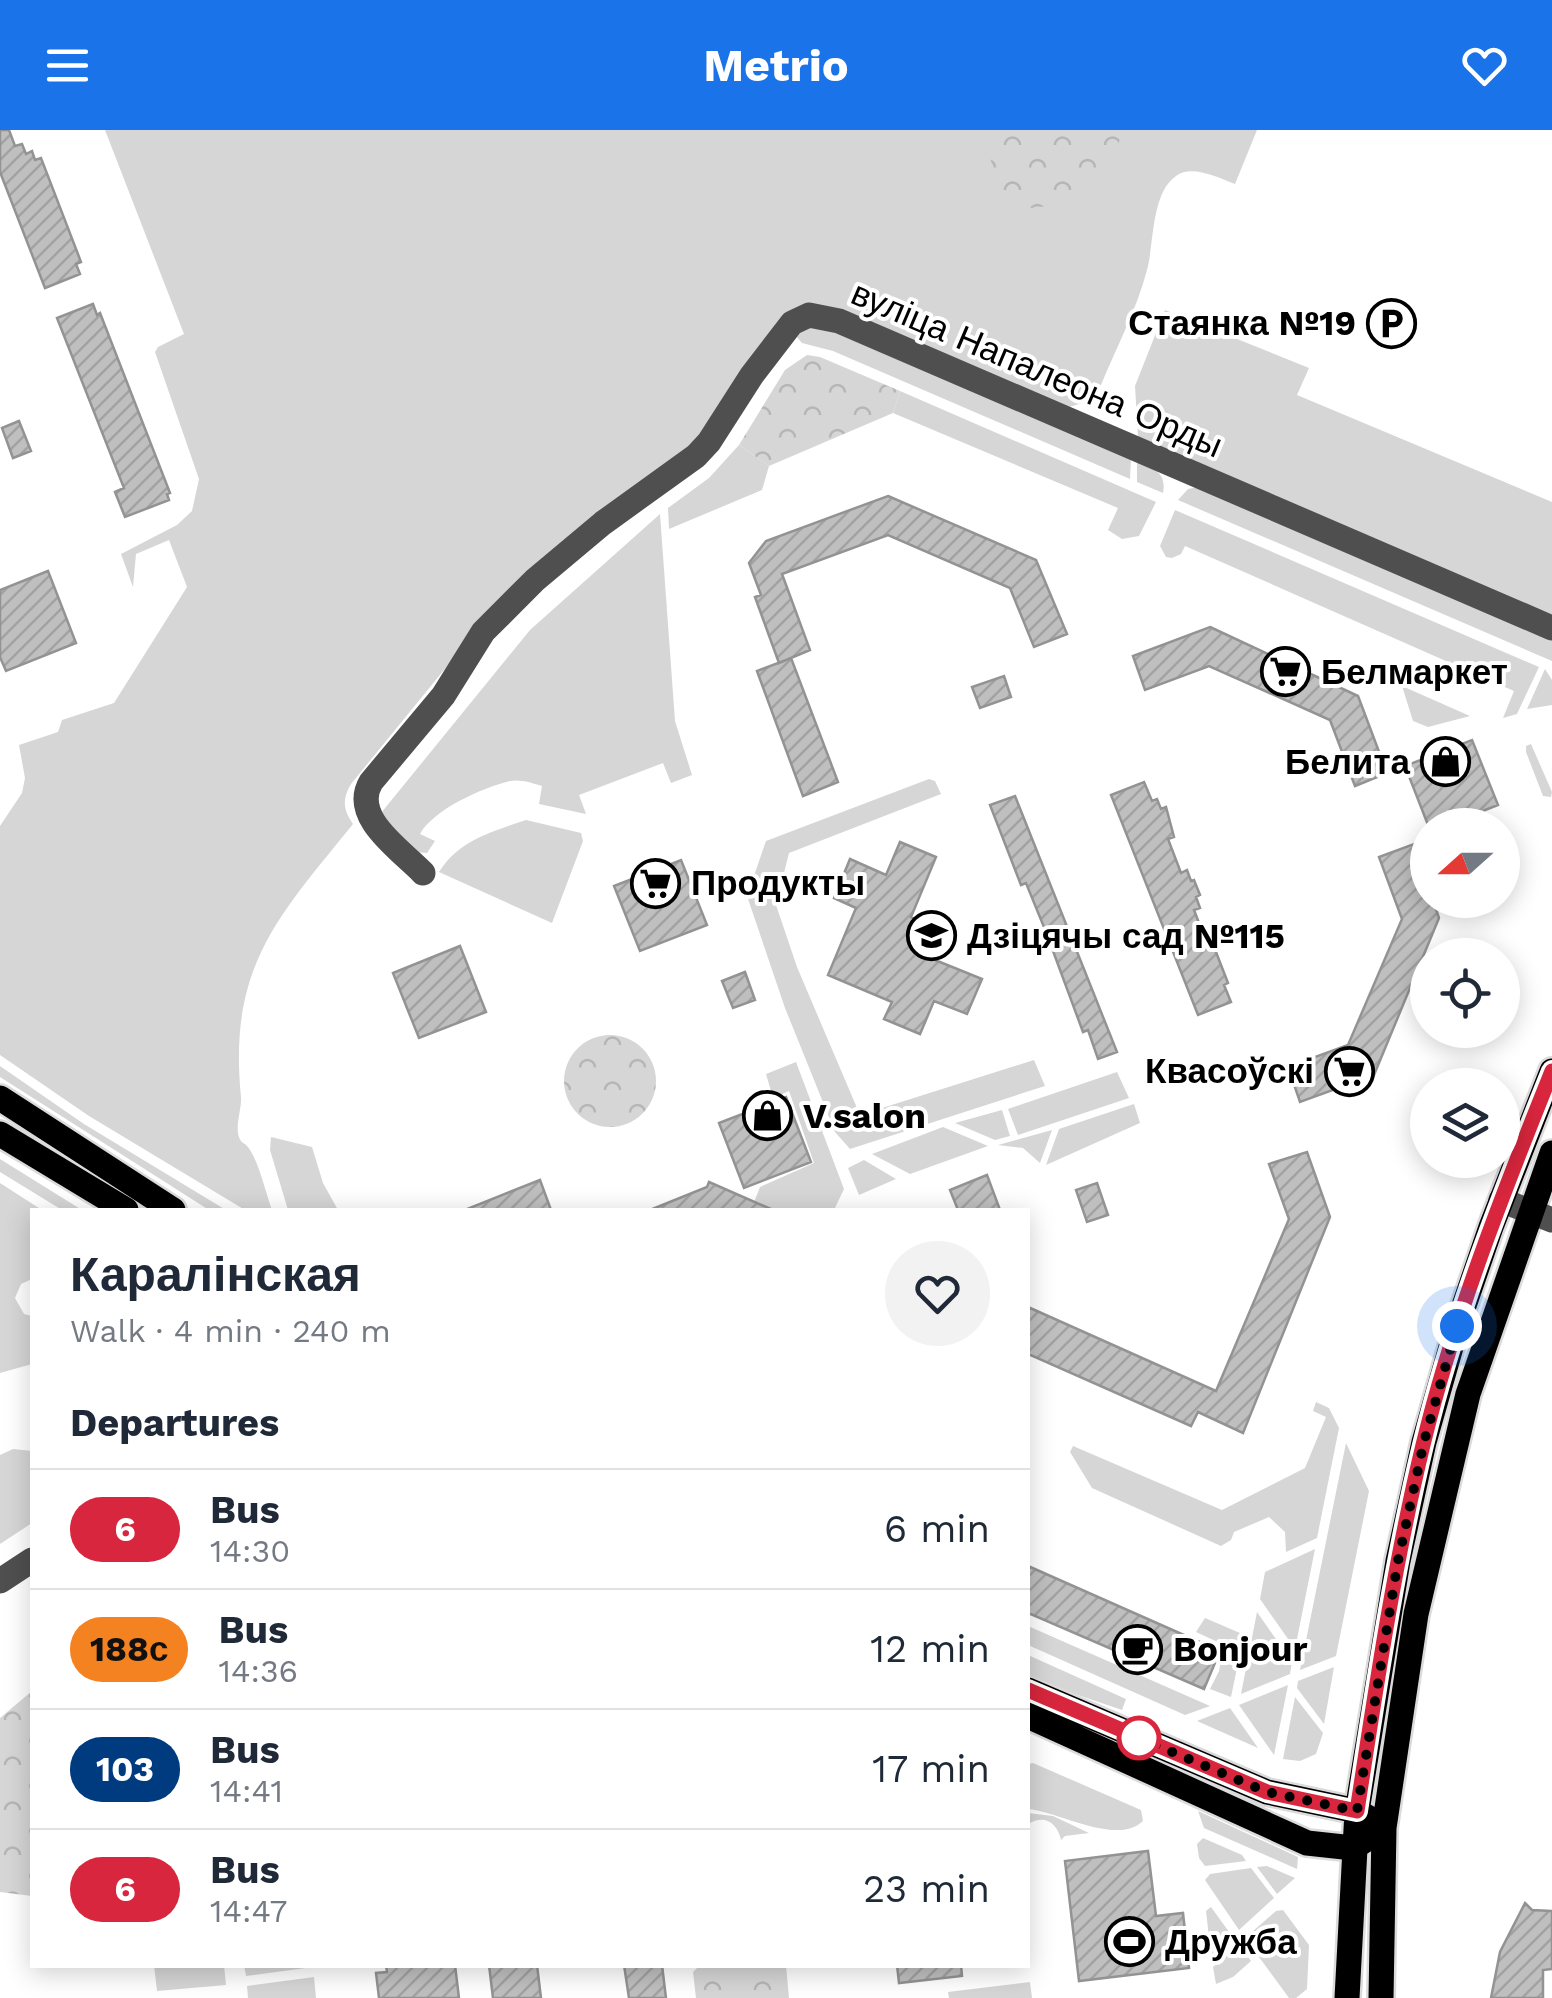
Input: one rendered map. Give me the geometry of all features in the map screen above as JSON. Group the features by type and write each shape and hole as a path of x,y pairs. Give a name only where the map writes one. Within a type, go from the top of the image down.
{"main road":[{"path":"1347,1998 1357,1811 1398,1561 1424,1442 1457,1326 1552,1071"},
{"path":"0,1098 170,1208"},
{"path":"0,1134 123,1208"},
{"path":"1381,1998 1384,1828 1405,1675 1443,1494 1480,1356 1541,1216 1552,1152"},
{"path":"1030,1691 1267,1792 1357,1811 1384,1828"},
{"path":"1030,1717 1308,1843 1353,1848 1384,1828"}],"street":[{"name":"вуліца Напалеона Орды","path":"423,872 371,818 365,806 370,782 443,696 483,632 535,580 603,523 696,456 768,352 792,323 804,316 839,320 1552,628"},
{"path":"1502,1200 1541,1216"},
{"path":"0,1581 30,1561"}],"green space":[{"path":"105,130 1257,130 1235,184 1190,171 1168,184 1158,207 1138,299 1101,385 1089,401 1069,407 822,306 689,448 448,665 351,784 345,804 353,824 281,917 251,978 242,1013 238,1131 255,1159 271,1208 242,1208 89,1116 0,1055 0,826 22,793 25,778 19,745 58,732 62,720 114,703 187,587 169,540 136,554 133,587 121,554 177,525 192,511 199,479 155,352 184,334"},
{"path":"997,130 1124,130 1105,175 1047,206 1031,208 1019,206 999,191 989,153"},
{"path":"1165,310 1309,368 1297,395 1552,502 1552,617 1138,437 1135,386"},
{"path":"819,326 1131,458 1130,479 833,351 802,343 795,335 800,329"},
{"path":"807,355 900,391 893,413 769,466 739,445 785,370"},
{"path":"900,391 1156,502 1139,536 1122,539 1108,530 1118,508 893,413"},
{"path":"739,445 769,466 762,490 669,529 668,508 709,478"},
{"path":"1137,461 1161,475 1163,493 1137,482"},
{"path":"1199,487 1552,640 1552,661 1178,500 1188,489"},
{"path":"1175,510 1539,667 1517,714 1503,718 1514,691 1185,546 1181,554 1166,557 1160,546"},
{"path":"660,514 675,721 692,775 671,783 663,763 579,795 586,814 539,804 542,786 510,781 473,794 436,816 420,834 435,841 427,853 415,852 381,813 530,630"},
{"path":"1545,669 1552,680 1552,705 1527,709"},
{"path":"1402,686 1470,716 1428,727 1413,721"},
{"path":"1531,744 1551,797 1543,796 1526,752 1526,746"},
{"path":"929,779 935,781 941,794 789,853 776,905 797,967 860,1115 1034,1060 1045,1086 850,1149 835,1132 785,1008 747,896 766,841"},
{"path":"526,820 581,833 583,841 552,923 439,872 466,845"},
{"path":"610,1035 627,1039 642,1049 652,1064 656,1081 652,1098 642,1113 627,1123 610,1127 593,1123 578,1113 568,1098 564,1081 568,1064 578,1049 593,1039"},
{"path":"796,1062 844,1189 835,1208 752,1208 760,1187 814,1163 789,1091 773,1098 766,1074"},
{"path":"0,1066 84,1124 223,1208 206,1208 0,1077"},
{"path":"1117,1072 1129,1098 1018,1135 1008,1109"},
{"path":"1134,1104 1140,1123 1046,1165 1059,1129"},
{"path":"1002,1110 1010,1136 995,1140 955,1123"},
{"path":"943,1127 988,1146 910,1174 872,1154"},
{"path":"1052,1130 1040,1163 1023,1148 998,1145"},
{"path":"271,1137 312,1147 323,1183 337,1208 287,1208 270,1150"},
{"path":"0,1159 79,1208 59,1208 0,1172"},
{"path":"864,1160 896,1179 859,1195 848,1168"},
{"path":"0,1183 39,1208 30,1208 30,1280 21,1284 15,1298 24,1314 30,1316 30,1365 0,1373"},
{"path":"1316,1402 1329,1408 1339,1428 1317,1538 1286,1552 1285,1532 1269,1517 1234,1532 1231,1540 1221,1546 1092,1488 1070,1452 1073,1446 1222,1510 1305,1468 1326,1417 1313,1411"},
{"path":"1346,1443 1369,1491 1336,1656 1300,1670"},
{"path":"13,1449 30,1451 30,1524 0,1544 0,1455"},
{"path":"1315,1549 1295,1649 1260,1599 1265,1572"},
{"path":"1257,1612 1292,1662 1290,1674 1241,1694"},
{"path":"1205,1618 1240,1633 1243,1639 1231,1697 1210,1689 1219,1671 1224,1645 1196,1632"},
{"path":"1030,1627 1210,1706 1185,1715 1030,1646"},
{"path":"1030,1656 1126,1699 1122,1710 1030,1679"},
{"path":"1334,1667 1324,1724 1297,1688 1298,1681"},
{"path":"1288,1685 1274,1755 1239,1705"},
{"path":"30,1693 30,1896 0,1892 0,1718"},
{"path":"1295,1697 1323,1733 1316,1754 1300,1761 1283,1759"},
{"path":"1230,1708 1258,1748 1197,1721"},
{"path":"1030,1764 1141,1810 1143,1821 1132,1828 1104,1829 1030,1809"},
{"path":"1198,1811 1298,1857 1297,1869 1204,1828"},
{"path":"1030,1813 1053,1816 1089,1833 1061,1840 1056,1828 1039,1820 1030,1823"},
{"path":"1203,1838 1242,1855 1246,1861 1205,1866 1197,1844"},
{"path":"1267,1866 1295,1878 1277,1894 1257,1867"},
{"path":"1251,1868 1274,1898 1239,1930 1205,1880 1210,1874"},
{"path":"1211,1907 1232,1936 1211,1955 1206,1911"},
{"path":"1283,1910 1309,1945 1307,1989 1296,1998 1289,1998 1245,1938 1276,1911"},
{"path":"1239,1944 1251,1961 1233,1977 1216,1984 1213,1967"},
{"path":"154,1968 224,1968 226,1985 157,1991"},
{"path":"245,1968 306,1968 246,1976"},
{"path":"697,1968 786,1968 789,1998 696,1998 693,1972"},
{"path":"314,1977 316,1998 248,1998 247,1986"},
{"path":"1030,1982 1032,1998 949,1998 948,1992"}],"building":[{"path":"0,130 9,130 15,146 22,144 26,154 32,151 35,160 41,158 81,262 76,264 80,274 45,288 0,172"},
{"path":"93,304 97,315 100,313 170,493 169,500 125,517 115,492 124,488 57,318"},
{"path":"19,421 31,451 13,458 2,428"},
{"path":"888,496 1036,560 1067,634 1034,647 1010,588 888,535 782,574 810,650 779,663 755,597 761,595 749,563 766,541"},
{"path":"48,571 76,643 6,671 0,657 0,590"},
{"path":"1210,627 1358,696 1387,773 1355,786 1330,720 1209,666 1145,690 1133,656"},
{"path":"791,658 838,782 803,796 757,671"},
{"path":"1004,676 1011,697 980,708 972,687"},
{"path":"1472,740 1498,805 1421,808 1405,766"},
{"path":"1144,782 1152,801 1157,799 1161,809 1166,807 1174,837 1168,839 1181,873 1187,870 1191,881 1194,880 1200,908 1194,910 1228,983 1224,985 1231,1002 1198,1015 1111,795"},
{"path":"1015,796 1117,1052 1098,1059 1088,1030 1083,1032 1026,883 1021,885 990,805"},
{"path":"900,842 936,857 911,917 942,930 930,958 982,979 967,1014 934,1001 920,1034 884,1019 892,1002 828,975 856,908 834,898 850,859 886,875"},
{"path":"1410,845 1410,918 1439,918 1431,938 1410,938 1410,988 1374,1075 1300,1102 1288,1067 1348,1045 1402,919 1379,857"},
{"path":"681,860 707,925 640,951 614,886"},
{"path":"460,946 486,1012 419,1038 393,973"},
{"path":"745,972 755,1000 733,1008 722,981"},
{"path":"786,1097 811,1162 744,1188 719,1123"},
{"path":"1307,1152 1330,1217 1243,1433 1198,1412 1191,1426 1030,1355 1030,1308 1216,1391 1289,1219 1269,1164"},
{"path":"987,1175 999,1208 957,1208 950,1190"},
{"path":"540,1180 550,1208 470,1208"},
{"path":"709,1182 768,1208 655,1208 707,1187"},
{"path":"1097,1183 1108,1215 1087,1222 1076,1190"},
{"path":"1030,1567 1220,1651 1204,1689 1030,1614"},
{"name":"Дружба","path":"1148,1851 1156,1916 1183,1913 1189,1968 1079,1981 1065,1861"},
{"path":"1525,1903 1532,1910 1552,1911 1552,1969 1543,1970 1543,1998 1491,1998 1500,1952"},
{"path":"386,1968 455,1968 459,1998 379,1998 376,1973 387,1972"},
{"path":"489,1968 537,1968 541,1998 493,1998"},
{"path":"624,1968 662,1968 666,1998 629,1998"},
{"path":"897,1968 961,1968 962,1976 899,1983"}],"bus line":[{"name":"6","path":"1030,1691 1267,1792 1357,1811 1398,1561 1424,1442 1457,1326 1491,1227 1552,1071"}],"place":[{"name":"Стаянка №19","path":"1391,323"},
{"name":"Белмаркет","path":"1286,672"},
{"name":"Белита","path":"1445,762"},
{"name":"Продукты","path":"656,883"},
{"name":"Дзіцячы сад №115","path":"932,936"},
{"name":"Квасоўскі","path":"1349,1071"},
{"name":"V.salon","path":"768,1116"},
{"name":"Bonjour","path":"1138,1649"},
{"name":"Дружба","path":"1130,1942"}],"route":[{"path":"1139,1738 1267,1792 1357,1811 1398,1561 1424,1442 1457,1326"}]}
